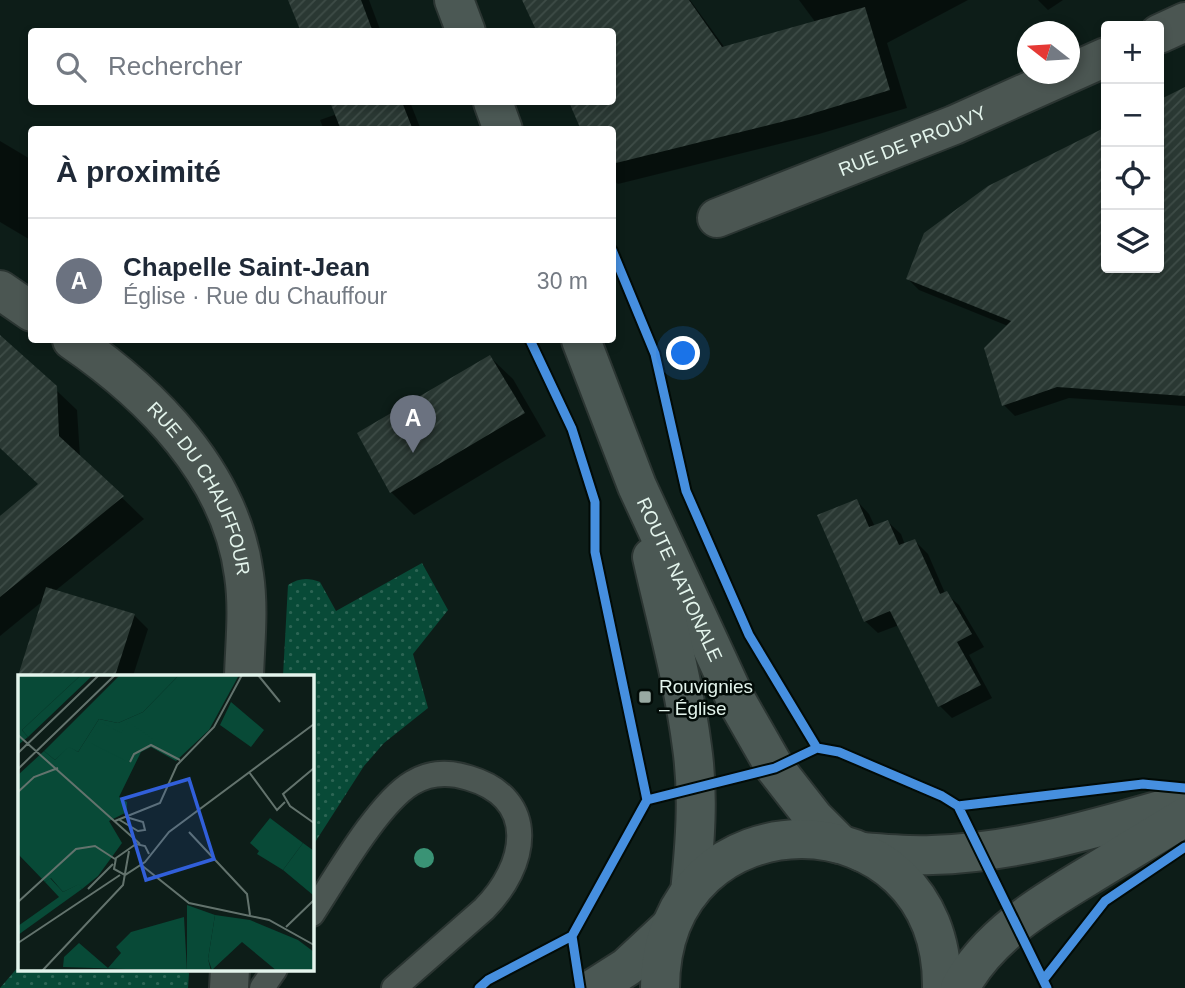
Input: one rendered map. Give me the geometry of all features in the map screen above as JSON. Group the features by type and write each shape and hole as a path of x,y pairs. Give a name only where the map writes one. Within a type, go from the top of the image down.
{"main road":[{"path":"454,0 464,28"},
{"path":"494,105 502,126"},
{"name":"ROUTE NATIONALE","path":"582,343 637,486 735,698 775,768 798,799 851,848"},
{"name":"ROUTE NATIONALE","path":"637,486 693,749 696,817 690,892"},
{"path":"660,988 664,947 670,927 690,892 719,864 756,846 796,838 816,839 851,848 933,855 980,851 1073,834 1185,803"},
{"path":"960,988 973,966 1016,923 1061,892 1185,817"},
{"path":"851,848 890,869 905,883 922,908 938,945 942,988"},
{"path":"594,988 627,967 670,927"}],"street":[{"path":"1164,31 1185,22"},
{"name":"RUE DE PROUVY","path":"717,218 954,125 1101,59"},
{"path":"0,290 28,309"},
{"name":"RUE DU CHAUFFOUR","path":"76,343 153,405 214,485 239,547 244,572 247,601 244,675"},
{"path":"229,988 230,970"}],"lane":[{"path":"313,912 370,827 399,792 413,782 444,773 481,782 509,803 516,817 520,836 517,858 508,880 484,909 394,988"},
{"path":"262,988 274,970"}],"green space":[{"path":"422,563 448,610 413,654 428,708 384,743 364,766 313,845 313,675 283,675 288,585 303,579 320,582 336,611"},
{"path":"18,967 18,970 181,970 189,973 188,988 0,988"}],"building":[{"path":"288,0 361,0 372,28 299,28"},
{"path":"522,0 689,0 722,47 865,7 890,90 801,117 616,163 616,126 579,126 570,105 616,105 616,28 535,28"},
{"path":"1185,87 1185,396 1057,387 1002,406 984,348 1011,321 906,279 924,233 988,186 1101,130 1101,273 1164,273 1164,98"},
{"path":"331,105 403,105 411,126 339,126"},
{"path":"0,335 57,386 59,436 124,496 0,597 0,516 38,484 0,448"},
{"path":"490,355 525,413 390,493 357,433"},
{"path":"857,499 869,527 888,520 899,545 915,539 940,594 947,591 972,634 957,642 981,685 938,707 890,611 864,622 817,515"},
{"path":"46,587 135,614 115,675 18,675"}],"cycle path":[{"path":"616,260 655,354 686,491 749,635 817,748"},
{"path":"531,343 572,429 595,502 595,552 647,800"},
{"path":"580,988 572,936 647,800 775,768 817,748 839,752 942,796 958,806 1047,988"},
{"path":"958,806 1143,784 1185,788"},
{"path":"1044,979 1105,901 1185,847"},
{"path":"479,988 488,980 572,936"}],"place":[{"name":"Chapelle Saint-Jean","path":"413,453"},
{"name":"Rouvignies – Église","path":"645,697"}]}
